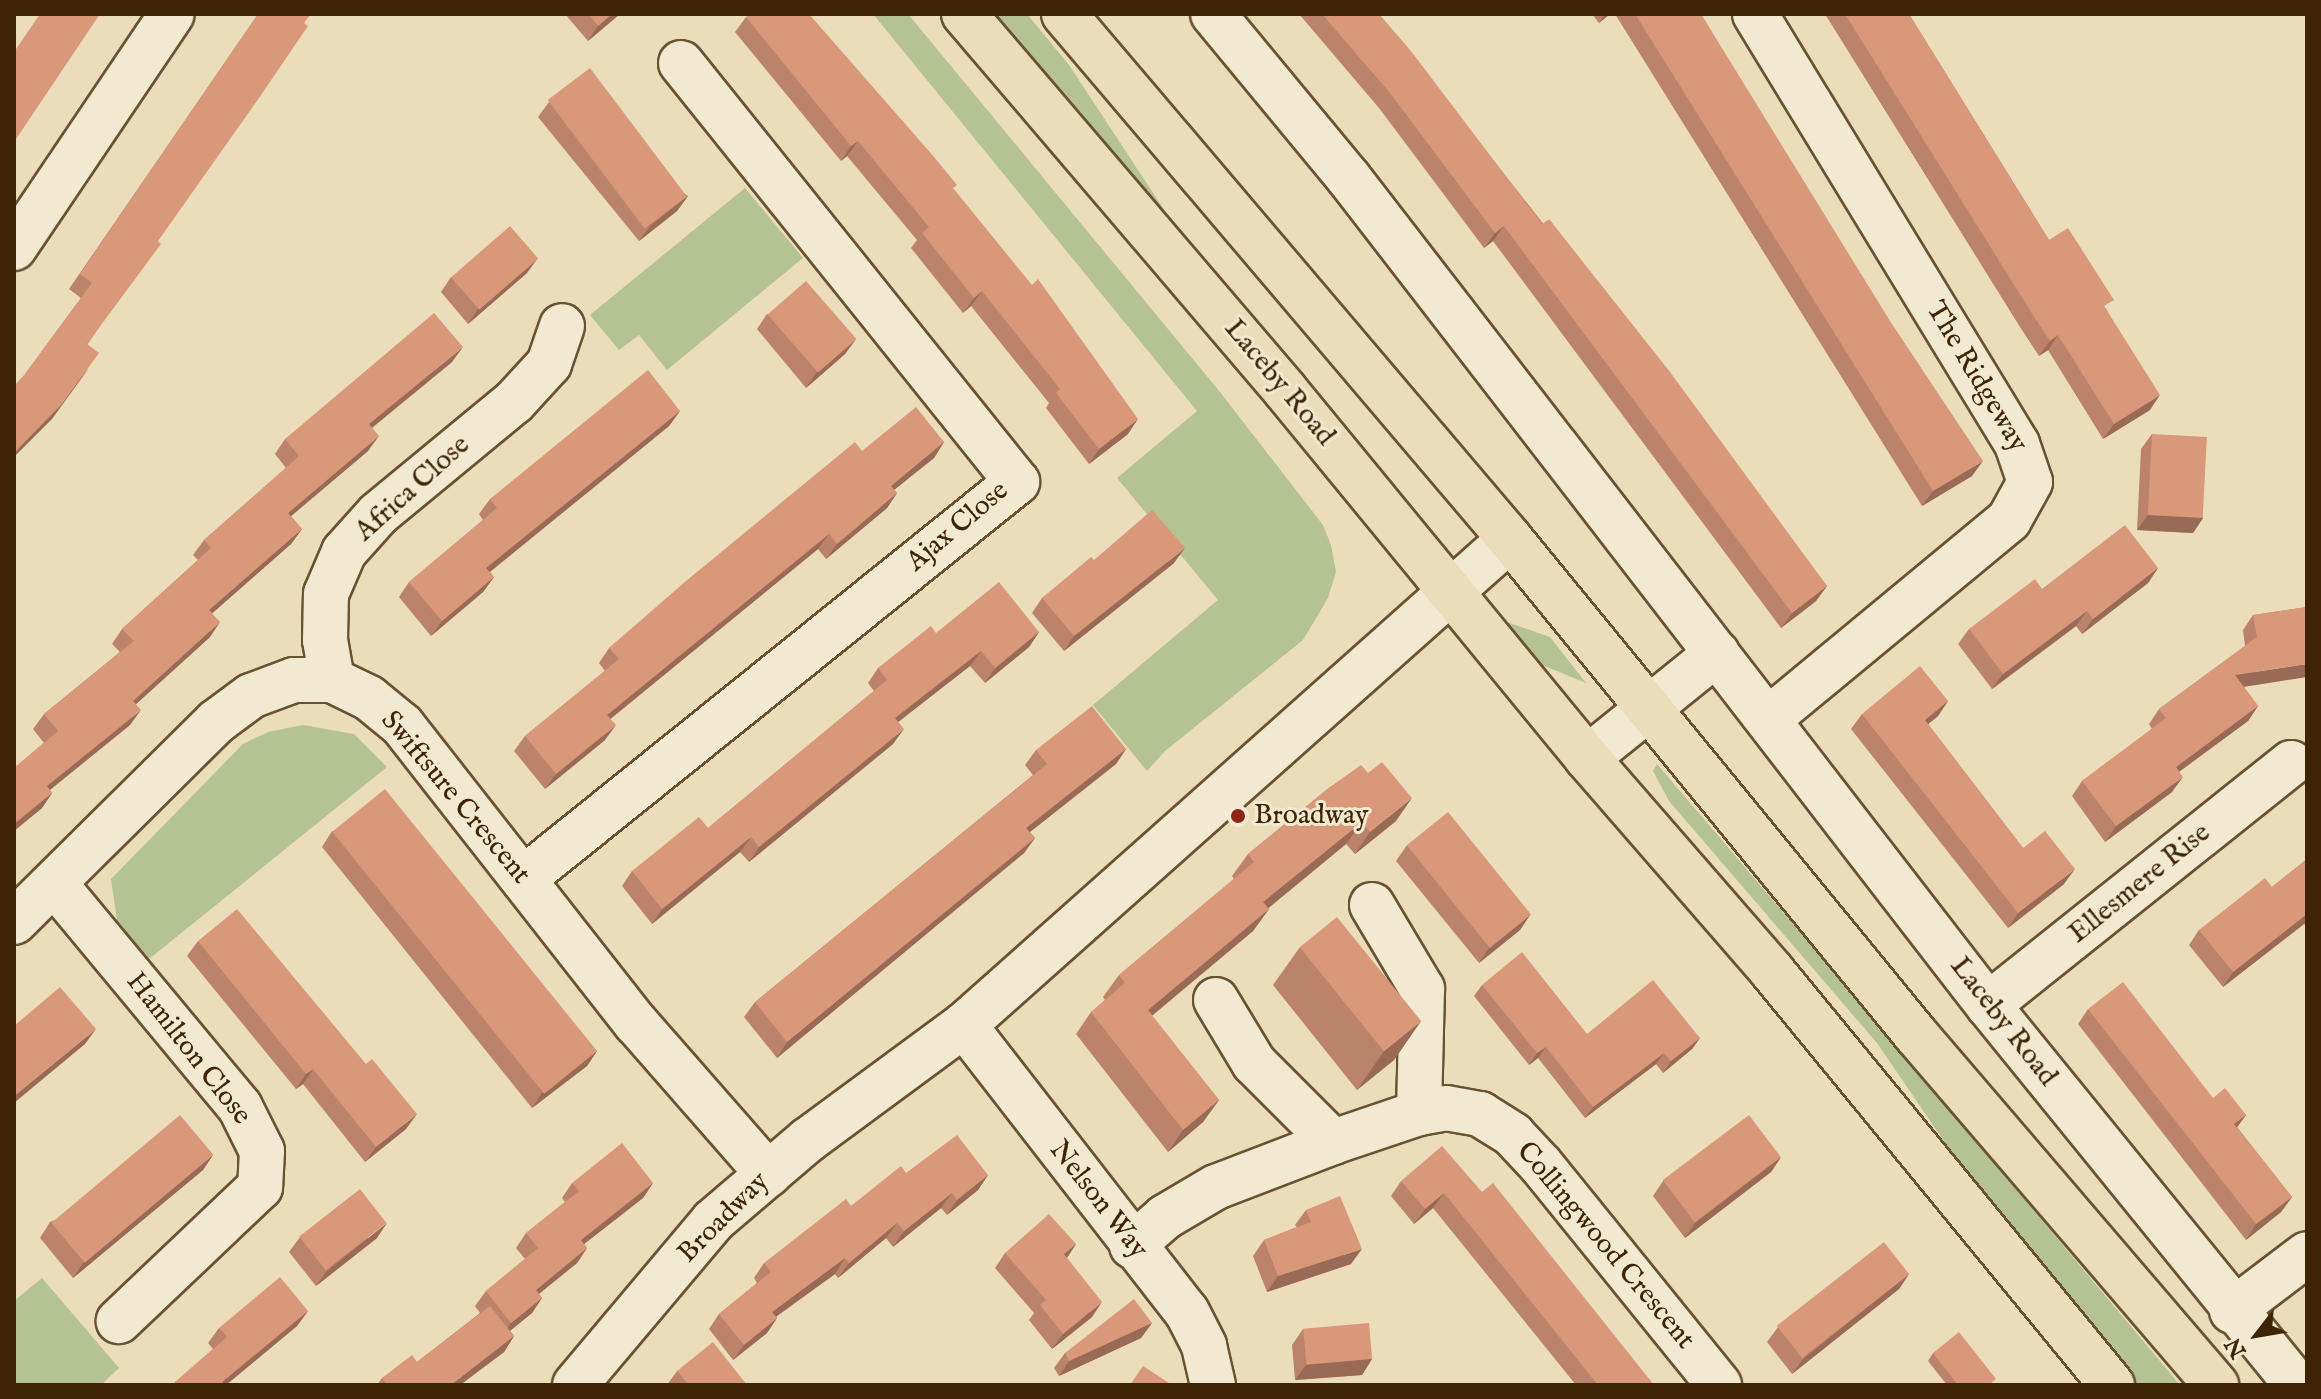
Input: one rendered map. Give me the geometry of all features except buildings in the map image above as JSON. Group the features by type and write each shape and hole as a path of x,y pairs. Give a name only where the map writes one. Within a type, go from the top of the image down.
{"highway":[{"name":"Laceby Road","path":"964,14 1451,589 1587,758 1772,971 2112,1385"},
{"path":"1064,14 1510,539 1917,1036 2216,1385"}],"street":[{"path":"14,248 172,14"},
{"name":"Laceby Road","path":"1213,14 1348,177 1770,718 1988,1005 2232,1311 2297,1385"},
{"name":"The Ridgeway","path":"1755,14 2017,444 2030,482 2009,520 1770,718"},
{"name":"Ajax Close","path":"523,879 1017,482 681,63"},
{"name":"Africa Close","path":"332,680 325,640 326,594 344,552 378,514 514,402 549,364 562,326"},
{"name":"Broadway","path":"575,1385 713,1221 768,1174 964,1025 1510,539"},
{"path":"1587,758 1717,653"},
{"name":"Swiftsure Crescent","path":"14,922 216,722 251,696 294,680 332,680 369,698 402,725 636,1023 768,1174"},
{"name":"Ellesmere Rise","path":"1988,1005 2291,763"},
{"name":"Hamilton Close","path":"54,883 240,1107 262,1151 260,1187 119,1321"},
{"path":"1372,905 1422,989 1419,1113"},
{"path":"1216,1000 1254,1063 1333,1142"},
{"name":"Nelson Way","path":"964,1025 1132,1246 1187,1312 1204,1346 1213,1385"},
{"name":"Collingwood Crescent","path":"1132,1246 1165,1217 1216,1187 1333,1142 1419,1113 1446,1108 1480,1114 1513,1135 1719,1385"},
{"path":"2232,1311 2307,1254"}],"green space":[{"path":"873,14 908,14 1220,392 1323,525 1331,545 1336,572 1328,598 1303,640 1165,751 1147,771 1093,705 1218,600 1117,478 1197,411"},
{"path":"985,14 1027,14 1069,65 1167,214 1393,482 1425,529"},
{"path":"745,188 803,258 667,370 639,335 619,350 590,315"},
{"path":"1484,614 1550,637 1586,683 1523,657"},
{"path":"303,725 354,734 387,767 149,959 117,920 111,879 243,744 268,732"},
{"path":"1657,764 2180,1385 2132,1385 2019,1251 1877,1043 1669,801 1653,771"},
{"path":"42,1278 119,1368 101,1385 14,1385 14,1301"}],"place":[{"name":"Broadway","path":"1238,816"}]}
